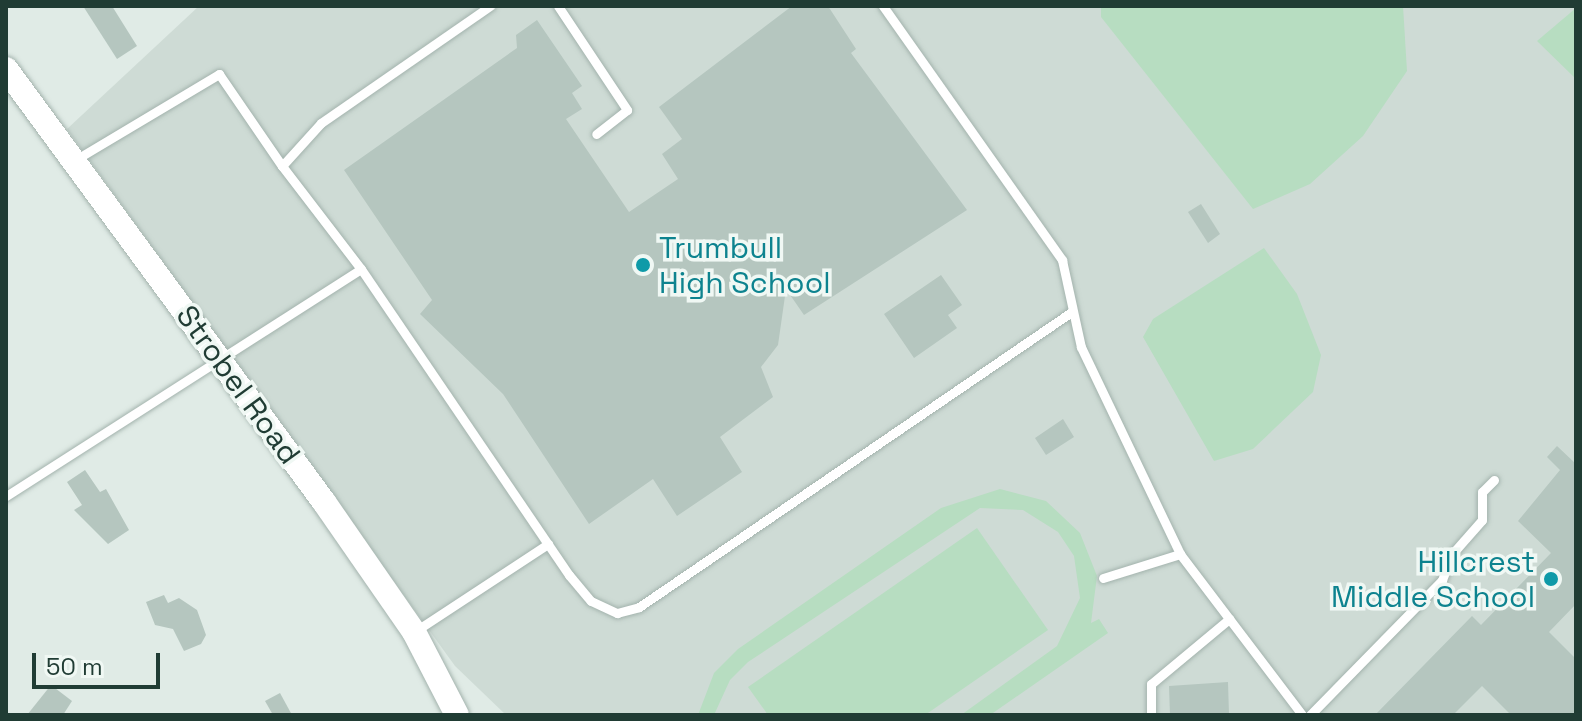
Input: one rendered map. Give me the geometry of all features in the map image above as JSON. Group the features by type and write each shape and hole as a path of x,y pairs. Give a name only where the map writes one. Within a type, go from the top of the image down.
{"street":[{"name":"Strobel Road","path":"6,69 221,361 414,632 459,713"}],"lane":[{"path":"282,166 321,123 490,6"},
{"path":"558,6 627,110 596,134"},
{"path":"883,6 1062,260 1073,285 1070,313 1180,554 1302,715"},
{"path":"75,160 219,74 282,166 361,269 548,544 591,601 617,613 639,607 1070,313"},
{"path":"6,496 136,407 221,361 361,269"},
{"path":"1310,715 1442,580 1452,554 1482,520 1482,492 1494,480"},
{"path":"414,632 548,544"},
{"path":"1103,578 1180,554"},
{"path":"1151,715 1151,684 1229,619"}],"shaded area":[{"path":"199,6 1576,6 1576,715 506,715 455,666 67,129"}],"green space":[{"path":"1101,6 1403,6 1407,71 1363,136 1310,184 1253,209 1101,17"},
{"path":"1576,8 1576,79 1537,41"},
{"path":"1264,248 1297,294 1321,355 1313,392 1253,449 1214,461 1143,337 1153,319"},
{"path":"1000,489 1046,501 1080,533 1097,576 1091,623 1099,619 1108,633 990,715 961,715 1057,646 1080,598 1074,556 1058,532 1023,510 980,508 748,662 730,680 714,715 698,715 714,673 738,649 941,508"},
{"path":"977,528 1048,630 925,715 768,715 748,687"}],"building":[{"path":"83,6 112,6 137,46 117,59"},
{"name":"Trumbull High School","path":"792,6 828,6 856,49 851,53 967,210 804,315 786,289 778,345 761,367 773,397 720,437 742,472 677,516 653,479 589,524 503,394 420,314 432,300 344,170 517,48 516,35 537,20 582,86 572,93 582,109 566,119 629,212 678,179 662,154 682,139 659,107"},
{"path":"1201,204 1220,234 1208,243 1188,212"},
{"path":"941,275 962,305 948,315 957,328 914,358 884,314"},
{"path":"1063,419 1074,437 1046,455 1035,438"},
{"name":"Hillcrest Middle School","path":"1557,446 1576,464 1576,604 1549,632 1576,659 1576,715 1511,715 1482,686 1453,715 1375,715 1472,616 1481,625 1551,553 1518,521 1560,470 1547,457"},
{"path":"85,470 100,492 106,489 129,530 108,544 74,510 82,505 67,482"},
{"path":"164,595 168,603 179,598 197,610 206,635 201,644 184,651 173,629 155,625 146,602"},
{"path":"1228,682 1229,715 1170,715 1169,686"},
{"path":"51,685 72,701 63,715 27,715"},
{"path":"280,693 292,715 273,715 265,701"}],"place":[{"name":"Trumbull High School","path":"643,265"},
{"name":"Hillcrest Middle School","path":"1551,579"}]}
